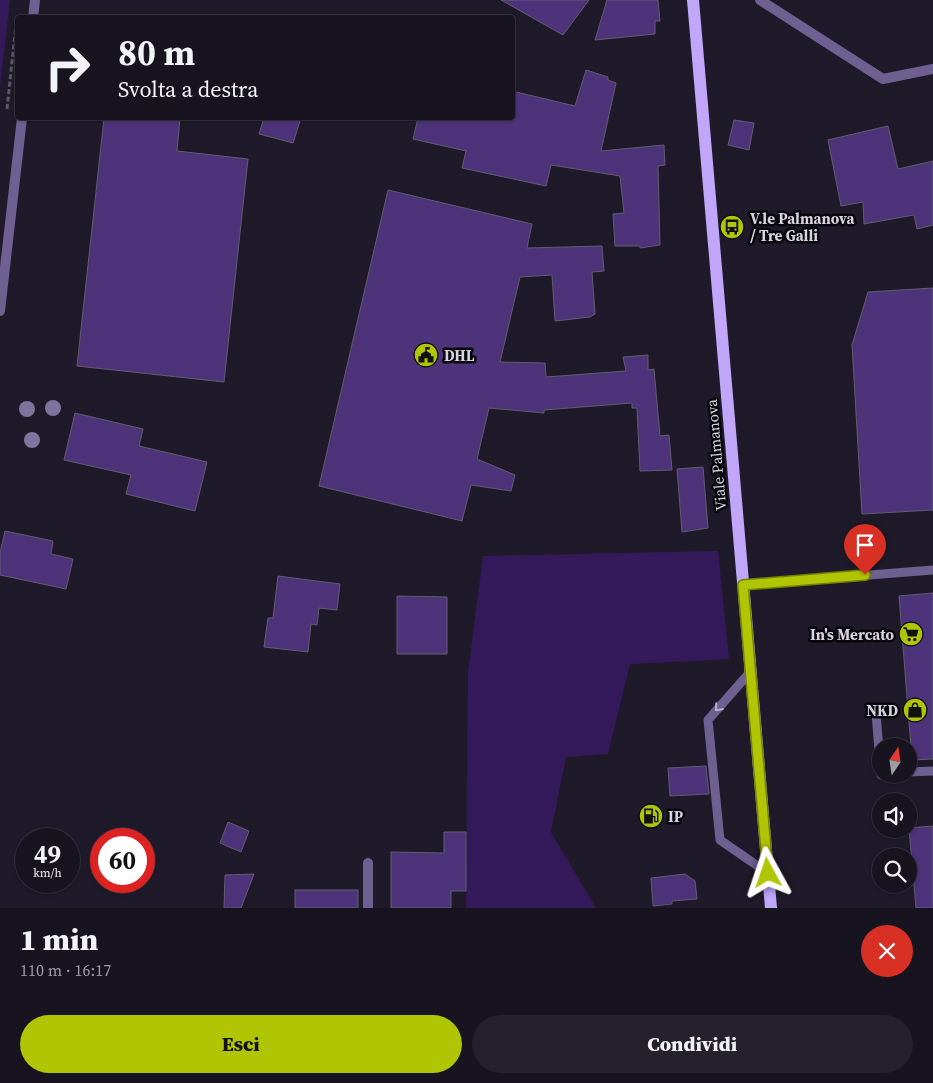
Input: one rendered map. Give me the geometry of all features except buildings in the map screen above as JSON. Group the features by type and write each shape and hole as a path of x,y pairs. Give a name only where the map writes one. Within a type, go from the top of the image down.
{"main road":[{"name":"Viale Palmanova","path":"693,0 771,908"}],"street":[{"path":"33,15 35,0"},
{"path":"760,0 884,79 933,69"},
{"path":"0,311 22,120"},
{"path":"368,863 368,908"}],"lane":[{"path":"743,585 933,570"},
{"path":"750,672 708,720 720,840 768,873"},
{"path":"876,713 878,738"},
{"path":"918,772 933,771"}],"path":[{"path":"6,115 15,36"}],"shaded area":[{"path":"0,0 10,0 0,87"},
{"path":"718,551 729,659 630,664 608,754 566,757 551,832 596,908 466,908 468,672 483,556"}],"place":[{"name":"V.le Palmanova / Tre Galli","path":"732,227"},
{"name":"DHL","path":"426,355"},
{"name":"In's Mercato","path":"911,634"},
{"name":"NKD","path":"915,710"},
{"name":"IP","path":"651,816"}],"route":[{"path":"768,873 743,585 865,575"}]}
